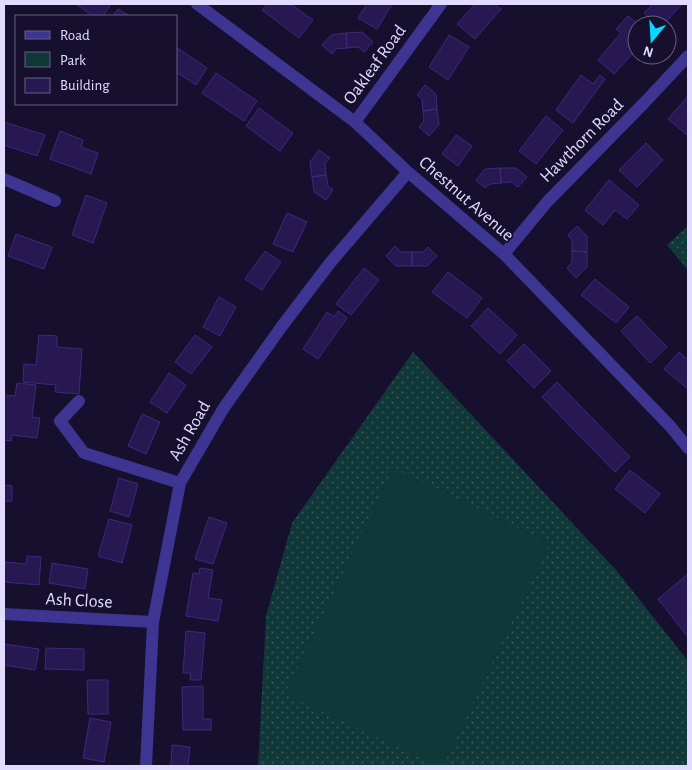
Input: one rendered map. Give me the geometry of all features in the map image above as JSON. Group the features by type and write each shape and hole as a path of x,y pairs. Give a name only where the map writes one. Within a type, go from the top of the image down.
{"street":[{"name":"Chestnut Avenue","path":"197,4 355,122 408,172 504,254 670,426 688,448"},
{"name":"Oakleaf Road","path":"355,122 441,4"},
{"name":"Hawthorn Road","path":"504,254 547,202 646,102 688,56"},
{"name":"Ash Road","path":"146,766 153,622 180,483 223,408 282,326 330,263 408,172"},
{"path":"4,179 55,201"},
{"path":"79,401 60,421 84,453 180,483"},
{"name":"Ash Close","path":"4,614 153,622"}],"green space":[{"path":"688,226 688,270 667,245"},
{"path":"413,352 616,570 688,661 688,766 258,766 266,616 292,523"},
{"path":"393,468 550,543 443,766 438,766 285,694"}],"building":[{"path":"75,4 111,4 104,15 92,15"},
{"path":"267,4 291,4 313,20 299,38 262,10"},
{"path":"367,4 392,4 377,29 358,18"},
{"path":"475,4 494,4 501,9 475,39 457,24"},
{"path":"653,4 682,4 672,15 646,15 644,13"},
{"path":"118,9 128,15 114,15"},
{"path":"627,17 627,60 614,74 598,60 621,33 616,29"},
{"path":"362,32 373,42 364,52 358,47 347,48 346,33"},
{"path":"346,33 347,48 336,49 332,54 322,45 331,35"},
{"path":"449,35 469,47 448,80 429,67"},
{"path":"178,48 207,68 196,85 178,73"},
{"path":"216,73 257,101 244,121 202,93"},
{"path":"581,75 593,84 600,75 605,79 573,123 556,110"},
{"path":"425,85 436,94 437,109 423,111 422,99 417,95"},
{"path":"688,96 688,134 687,135 668,119"},
{"path":"259,108 293,133 280,151 246,126"},
{"path":"437,109 439,125 429,136 419,127 424,121 423,111"},
{"path":"546,116 563,130 536,164 519,151"},
{"path":"4,122 45,135 37,156 4,145"},
{"path":"60,131 83,140 81,147 98,153 91,174 50,159"},
{"path":"456,135 472,146 458,166 442,154"},
{"path":"646,143 663,160 637,187 619,170"},
{"path":"319,150 330,158 325,164 326,175 312,177 310,162"},
{"path":"500,168 516,168 527,177 518,187 512,182 501,183"},
{"path":"500,168 501,183 490,184 485,188 476,180 485,169"},
{"path":"326,175 328,186 333,190 326,200 314,192 312,177"},
{"path":"609,180 639,205 627,219 615,210 603,225 585,210"},
{"path":"86,195 107,203 93,243 72,235"},
{"path":"287,213 307,222 293,252 273,244"},
{"path":"577,226 587,236 587,252 572,251 572,240 568,235"},
{"path":"16,234 52,247 44,269 8,256"},
{"path":"395,246 401,252 412,252 412,266 396,266 386,256"},
{"path":"428,247 437,256 427,266 412,266 412,252 423,252"},
{"path":"265,251 281,262 262,290 245,279"},
{"path":"572,251 587,252 587,267 576,278 567,268 572,262"},
{"path":"364,268 379,280 351,315 336,304"},
{"path":"448,272 482,298 467,318 432,292"},
{"path":"595,279 629,307 616,323 581,295"},
{"path":"219,297 236,307 220,336 203,327"},
{"path":"488,308 517,335 500,354 471,326"},
{"path":"338,311 347,318 318,359 303,349 327,312 334,317"},
{"path":"637,316 667,347 650,363 621,331"},
{"path":"39,335 57,336 57,347 82,349 79,394 55,392 56,385 23,382 24,364 36,365"},
{"path":"195,335 212,347 191,374 175,362"},
{"path":"524,344 551,371 534,388 507,361"},
{"path":"679,352 688,360 688,389 664,369"},
{"path":"169,373 186,385 167,413 150,402"},
{"path":"557,382 630,457 615,472 542,397"},
{"path":"17,383 36,385 32,417 40,418 37,438 12,435 11,441 4,440 4,395 15,396"},
{"path":"142,414 160,422 146,454 128,446"},
{"path":"630,470 660,494 645,513 615,489"},
{"path":"119,478 138,484 129,517 110,511"},
{"path":"4,485 12,486 12,501 4,501"},
{"path":"209,517 227,523 213,564 195,559"},
{"path":"109,519 132,525 122,563 98,556"},
{"path":"27,556 41,557 39,585 4,582 5,562 26,564"},
{"path":"52,563 88,569 85,589 49,583"},
{"path":"200,568 213,570 208,598 222,600 218,621 186,616 193,573 199,574"},
{"path":"688,574 688,637 658,599"},
{"path":"186,631 205,633 201,680 190,680 191,673 183,673"},
{"path":"4,644 39,649 35,670 4,665"},
{"path":"46,648 84,649 84,670 45,669"},
{"path":"87,680 108,680 108,714 88,714"},
{"path":"203,686 203,719 211,719 211,730 183,730 182,687"},
{"path":"90,718 111,722 104,762 83,758"},
{"path":"172,745 190,747 188,766 171,766"}]}
